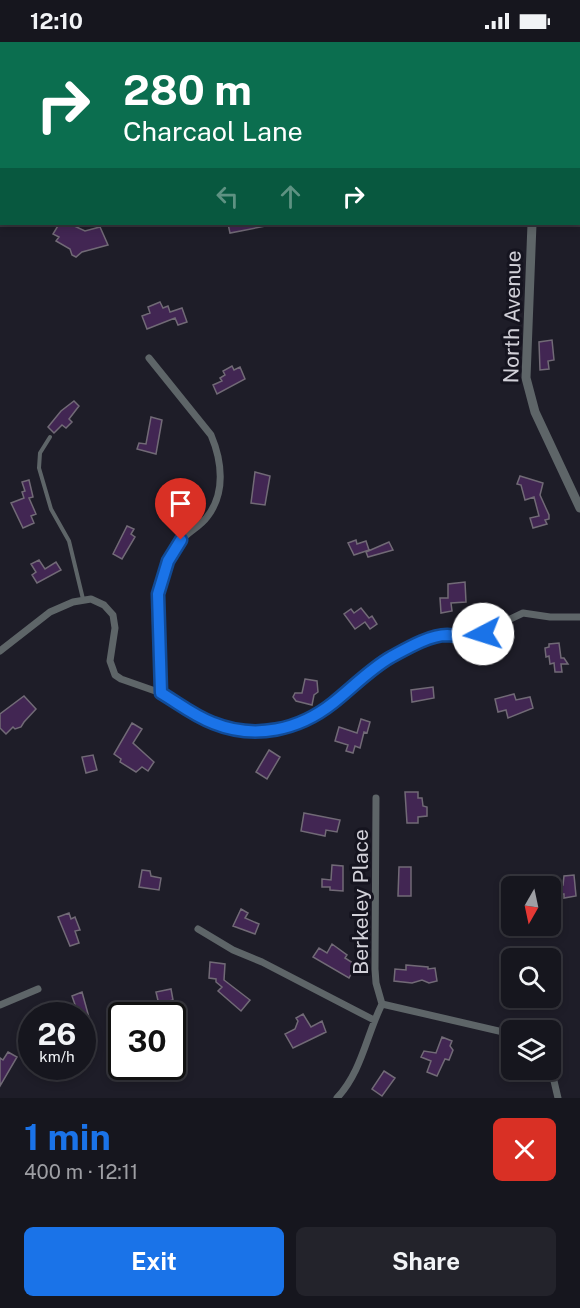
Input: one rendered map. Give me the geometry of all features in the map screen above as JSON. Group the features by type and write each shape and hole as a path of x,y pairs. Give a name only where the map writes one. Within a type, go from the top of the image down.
{"street":[{"name":"North Avenue","path":"532,225 526,378 536,412 580,508"},
{"path":"149,358 211,435 217,449 220,468 219,492 215,505 207,518 181,540 168,561 160,583 156,605 161,693"},
{"path":"0,651 50,612 63,605 83,599 104,605 113,615 115,628 110,661 116,675 161,693 212,723 243,731 272,731 307,721 390,658 435,637 473,637 523,613 550,617 580,617"},
{"name":"Berkeley Place","path":"376,798 375,969 382,1004"},
{"path":"198,929 233,950 262,962 374,1020"},
{"path":"0,1005 38,988"},
{"path":"337,1098 361,1060 374,1020 382,1004 501,1031"},
{"path":"554,1080 558,1098"}],"lane":[{"path":"50,437 40,453 39,468 51,509 69,542 83,599"}],"building":[{"path":"58,225 72,225 85,231 100,227 108,245 82,252 76,257 72,255 70,249 56,241 59,237 53,234"},
{"path":"228,225 266,225 266,226 230,233"},
{"path":"160,302 163,308 168,306 170,312 182,308 187,322 178,325 175,318 147,329 142,316 150,313 148,307"},
{"path":"552,340 554,360 548,361 549,369 540,370 539,342"},
{"path":"232,366 234,370 240,367 245,379 217,394 213,385 222,381 220,378 225,375 223,371"},
{"path":"74,401 79,406 69,419 72,422 66,428 62,425 54,433 48,427 61,411"},
{"path":"151,417 162,420 156,454 137,449 139,443 146,444"},
{"path":"255,472 270,476 265,505 251,503"},
{"path":"520,476 543,483 540,495 549,515 549,519 545,520 547,524 533,528 530,518 539,516 534,497 525,500 521,485 517,484"},
{"path":"29,480 33,497 29,498 36,514 31,516 34,523 23,528 11,503 24,498 22,492 25,491 22,482"},
{"path":"127,526 134,529 131,534 135,537 122,559 113,554"},
{"path":"356,540 357,544 366,541 369,550 354,555 348,543"},
{"path":"389,542 393,550 368,557 366,552"},
{"path":"39,560 45,569 56,562 61,570 37,583 32,575 36,572 31,564"},
{"path":"465,582 466,602 451,603 452,611 441,613 440,598 448,598 448,584"},
{"path":"361,608 369,618 372,616 377,624 370,629 365,622 355,629 344,614 351,609 354,613"},
{"path":"559,643 561,658 564,658 568,664 561,664 562,672 555,672 554,663 550,664 549,656 546,657 545,648 549,647 549,644"},
{"path":"305,679 317,681 318,692 314,695 312,705 296,701 293,697 295,693 302,693"},
{"path":"433,687 434,698 412,702 411,690"},
{"path":"514,694 516,700 530,697 533,708 508,718 506,710 498,712 495,699"},
{"path":"24,696 36,709 21,727 15,729 13,727 6,734 0,728 0,714"},
{"path":"361,719 370,722 367,733 364,732 360,748 355,746 353,753 346,751 348,745 335,741 339,727 357,733"},
{"path":"132,723 142,729 133,743 154,762 148,771 142,767 136,772 120,762 121,759 114,754"},
{"path":"269,750 280,757 267,779 256,772"},
{"path":"93,755 97,770 86,773 82,757"},
{"path":"405,792 418,792 418,798 422,798 423,806 427,807 427,816 418,817 418,823 407,823"},
{"path":"304,813 340,820 337,832 326,830 325,836 301,831"},
{"path":"332,865 343,866 343,891 322,887 322,879 331,880"},
{"path":"399,867 411,867 411,896 398,896"},
{"path":"142,870 150,871 151,876 161,878 159,890 139,887"},
{"path":"574,875 576,896 564,898 564,894 561,894 564,876"},
{"path":"241,909 248,913 245,918 259,924 255,934 233,926"},
{"path":"69,913 71,919 75,917 80,930 75,931 79,943 70,946 58,917"},
{"path":"332,944 347,955 345,958 356,965 349,978 313,957 319,948 327,953"},
{"path":"210,962 225,964 224,980 250,1000 241,1011 218,991 222,987 216,979 209,978"},
{"path":"406,965 435,968 437,981 429,983 422,980 412,983 394,981 395,969 406,970"},
{"path":"171,989 173,1000 158,1002 156,992"},
{"path":"82,992 85,1002 74,1002 72,996"},
{"path":"303,1014 311,1027 322,1021 326,1032 293,1048 285,1034 295,1029 298,1021 296,1018"},
{"path":"442,1037 452,1041 450,1046 453,1050 449,1060 445,1059 437,1076 427,1072 431,1061 421,1057 424,1051 436,1053"},
{"path":"8,1052 17,1057 0,1086 0,1058 3,1060"},
{"path":"384,1071 395,1078 382,1096 372,1089"}],"route":[{"path":"181,540 168,561 160,583 156,605 161,693 197,715 224,727 261,732 294,726 322,712 390,658 435,637 446,635 465,638 483,634"}]}
